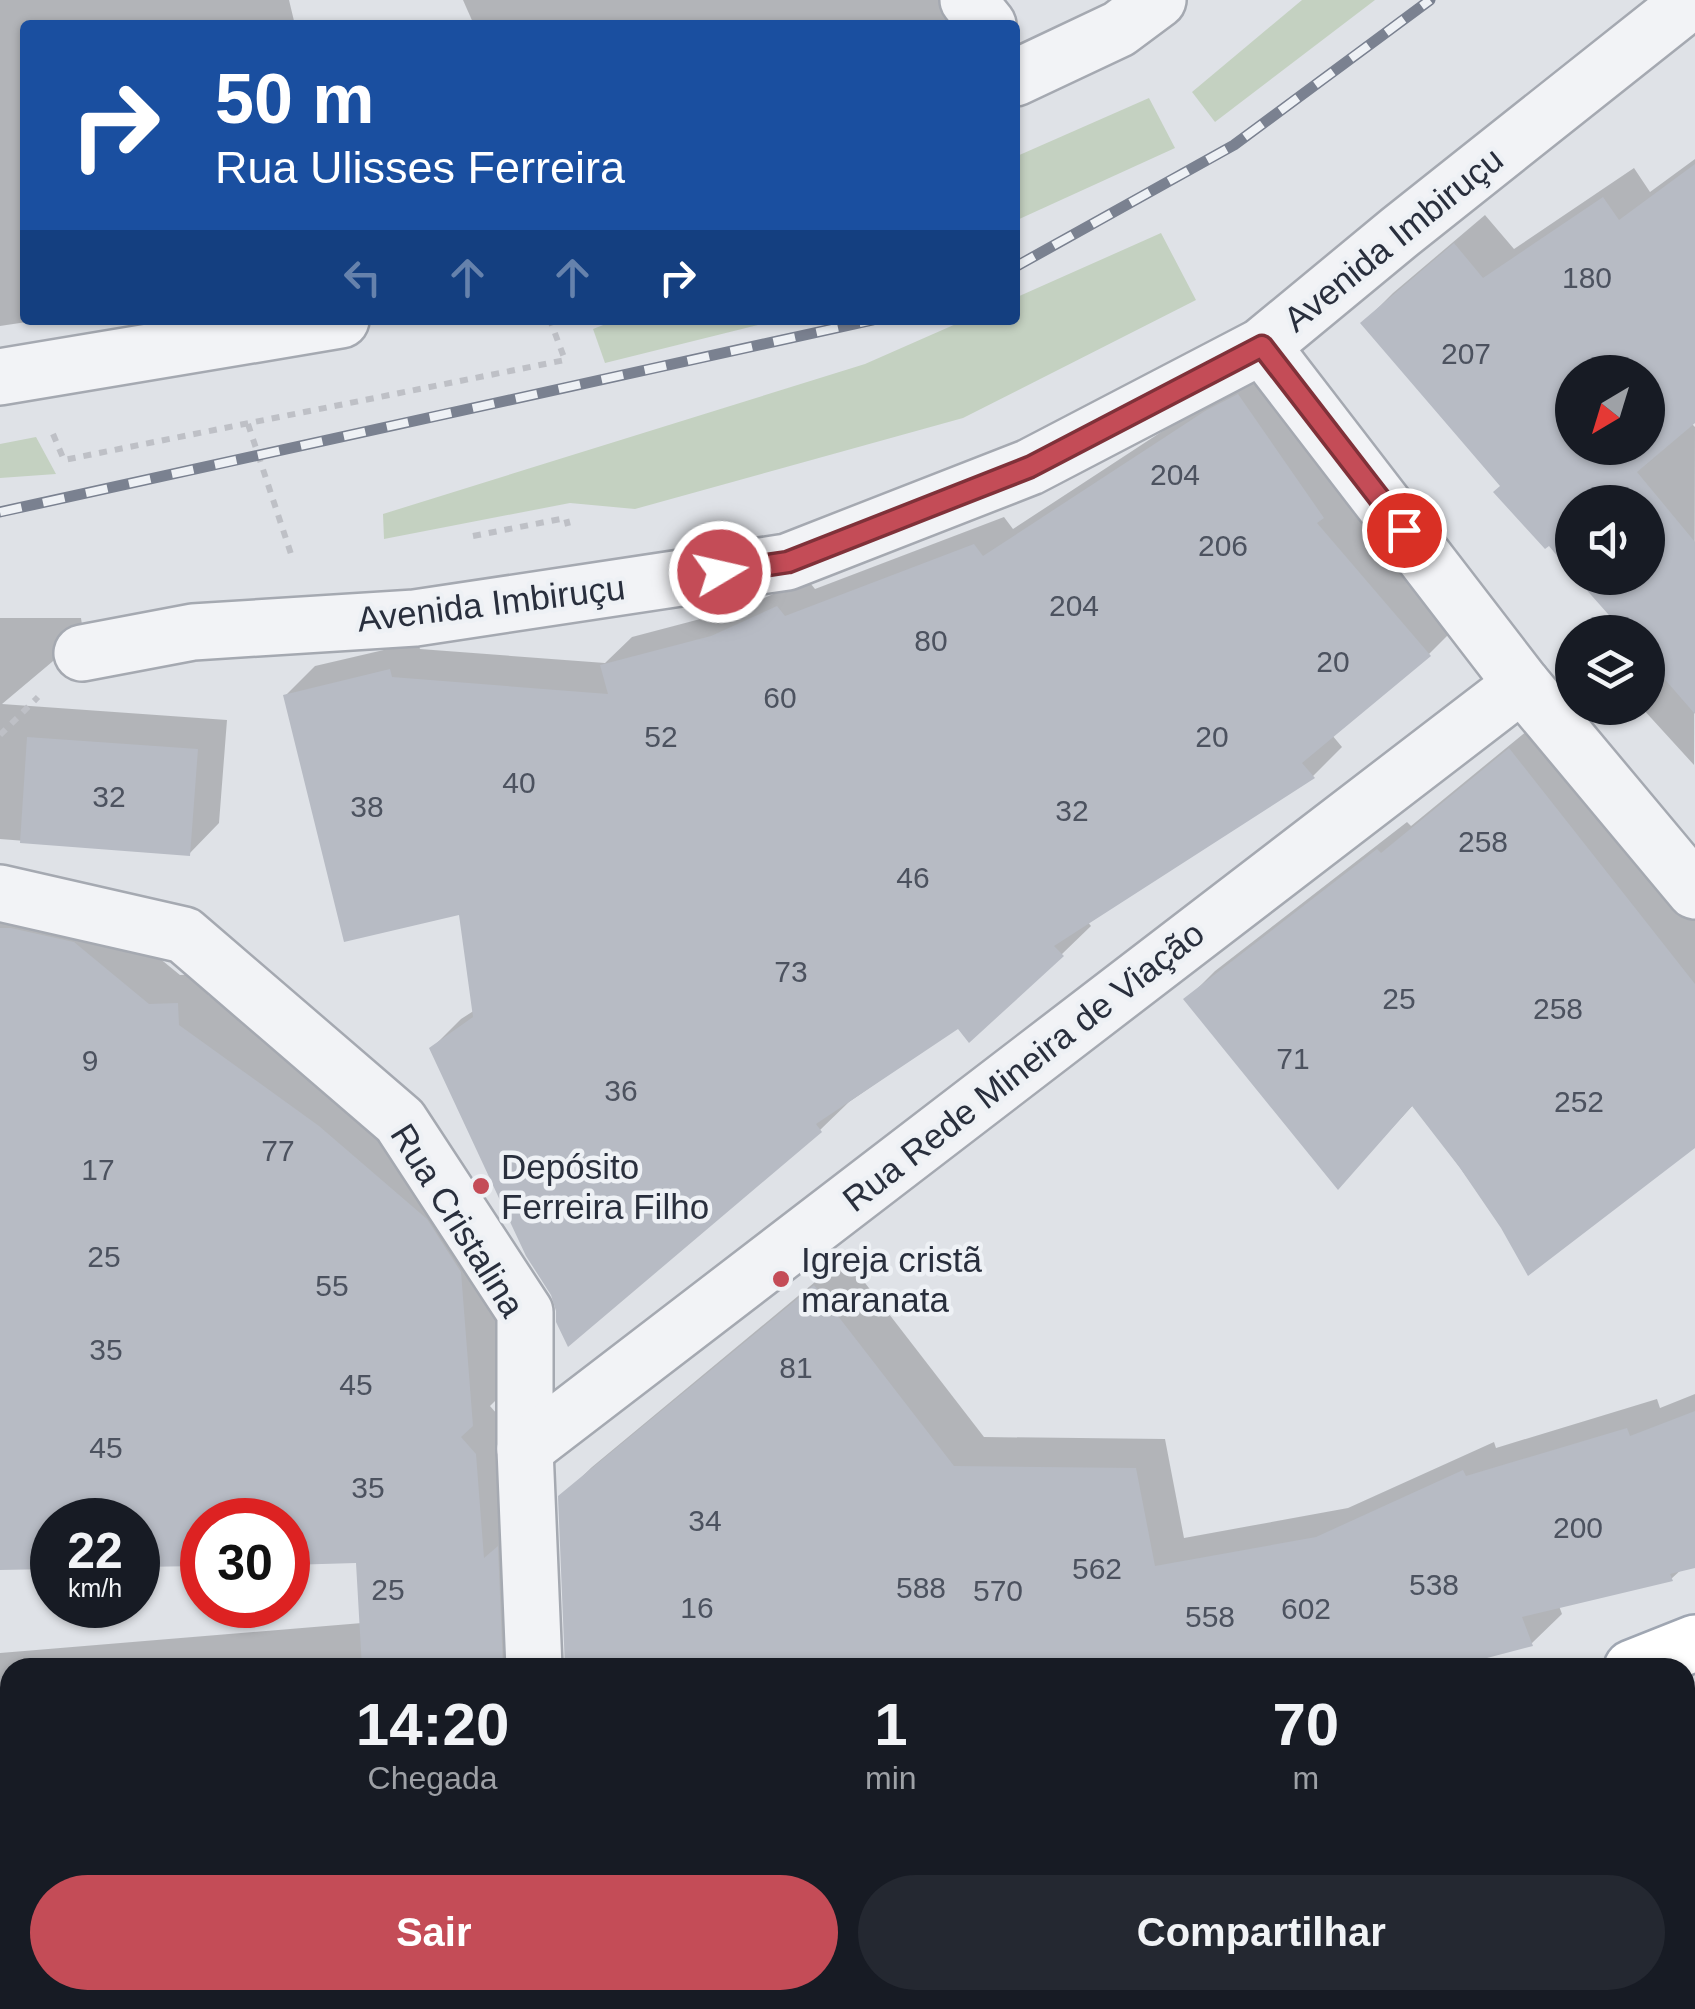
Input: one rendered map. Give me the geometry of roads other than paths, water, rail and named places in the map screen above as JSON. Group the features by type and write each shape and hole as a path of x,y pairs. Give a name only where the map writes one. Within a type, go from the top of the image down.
{"main road":[{"path":"1658,1658 1695,1644"}],"street":[{"path":"968,0 984,20"},
{"path":"1020,70 1119,29 1158,0"},
{"name":"Avenida Imbiruçu","path":"82,654 193,632 415,618 788,562 1030,467 1262,346 1692,0"},
{"path":"13,375 311,325"},
{"path":"1262,346 1522,684 1695,891"},
{"name":"Rua Rede Mineira de Viação","path":"525,1449 1522,684"},
{"name":"Rua Cristalina","path":"0,892 184,935 400,1121 525,1312 525,1449 534,1658"}],"railway":[{"path":"1020,264 1234,145 1430,0"},
{"path":"0,512 850,325"}],"place":[{"name":"Depósito Ferreira Filho","path":"481,1186"},
{"name":"Igreja cristã maranata","path":"781,1279"}]}
